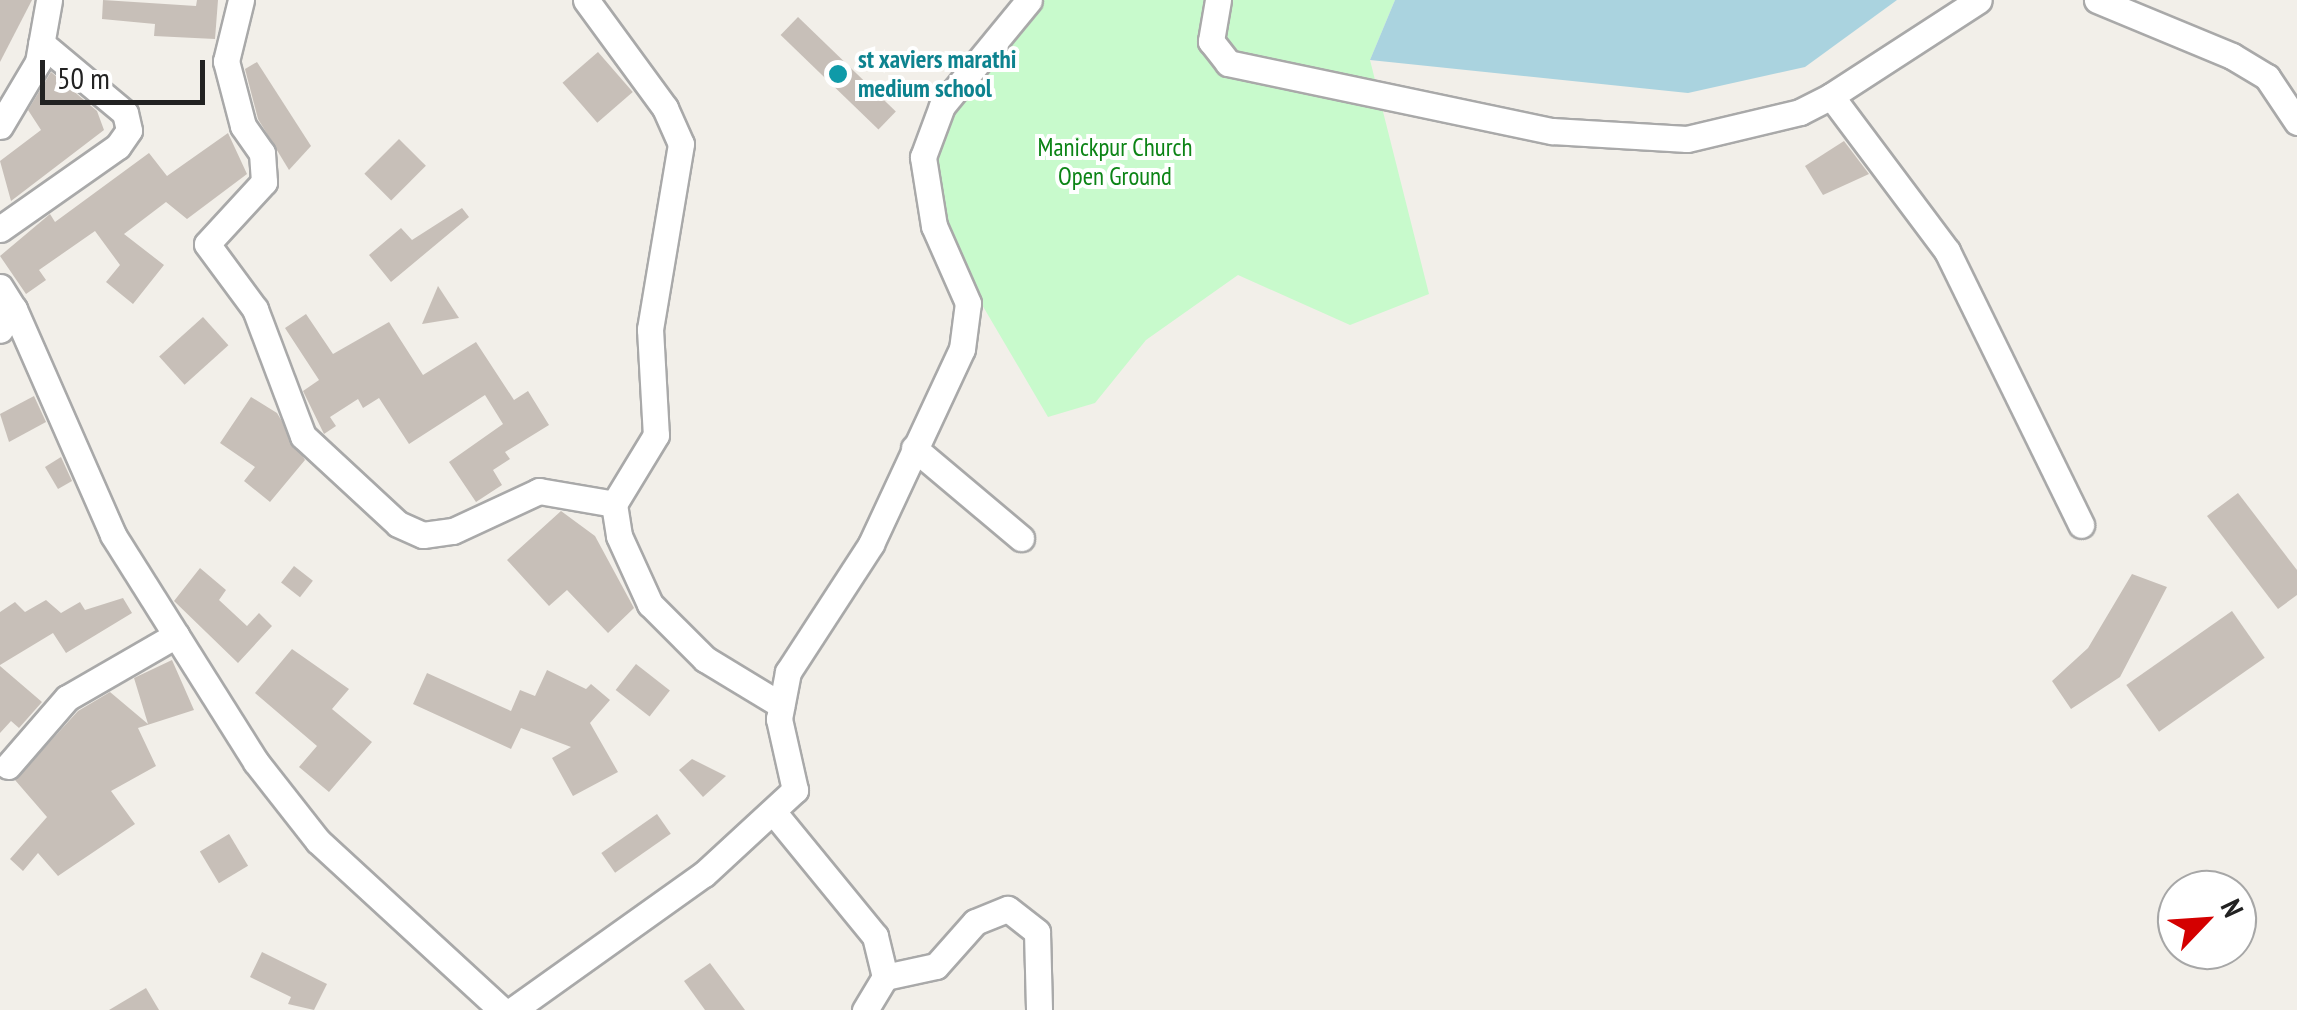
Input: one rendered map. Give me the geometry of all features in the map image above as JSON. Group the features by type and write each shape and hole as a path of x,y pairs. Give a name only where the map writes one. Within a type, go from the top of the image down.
{"street":[{"path":"0,126 29,82 50,0"},
{"path":"241,0 226,61 244,126 262,152 264,182 207,244 255,309 303,436 398,524 424,535 453,531 539,491 614,504"},
{"path":"586,0 665,108 680,144 650,329 656,435 614,504"},
{"path":"512,1010 568,977 775,814 795,790 781,706 788,672 872,544 962,349 968,303 934,226 923,157 942,106 1030,0"},
{"path":"1218,0 1211,41 1228,63 1552,131 1688,140 1800,112 1979,0"},
{"path":"2097,0 2232,56 2267,77 2288,91 2297,122"},
{"path":"1,224 118,146 129,130 125,112 41,43"},
{"path":"1830,96 1946,251 2081,526"},
{"path":"5,309 113,534 256,762 318,841 502,1010"},
{"path":"914,448 1022,538"},
{"path":"614,504 650,604 705,659 781,706"},
{"path":"8,766 67,698 176,635"},
{"path":"775,814 875,936 884,977 865,1010"},
{"path":"884,977 936,966 975,922 1008,908 1037,932 1039,1010"}],"green space":[{"name":"Manickpur Church Open Ground","path":"1038,0 1395,0 1370,60 1429,294 1350,325 1238,275 1146,340 1095,403 1048,417 961,269 918,155"}],"water":[{"path":"1395,0 1897,0 1805,67 1688,93 1370,60"}],"building":[{"path":"0,0 32,0 0,62"},
{"path":"103,0 196,6 197,0 218,0 215,39 154,36 155,24 102,19"},
{"name":"st xaviers marathi medium school","path":"798,17 896,111 878,129 781,35"},
{"path":"598,52 633,92 597,123 563,83"},
{"path":"257,62 311,146 289,170 258,119 245,69"},
{"path":"51,72 97,111 104,130 11,201 0,161 41,130 28,110"},
{"path":"228,133 247,174 187,219 166,202 124,234 164,265 133,304 106,282 120,265 95,231 39,270 46,280 26,294 0,256 50,214 55,222 149,153 167,176"},
{"path":"399,139 426,166 391,201 364,174"},
{"path":"1844,141 1869,174 1823,195 1805,166"},
{"path":"462,208 469,217 391,282 369,255 401,228 412,240"},
{"path":"438,286 459,318 422,324"},
{"path":"306,314 333,354 389,322 423,375 476,342 514,400 528,391 549,425 505,452 510,459 493,470 502,485 476,502 449,462 503,424 485,395 409,444 379,398 363,408 358,399 330,417 336,426 324,434 303,391 319,380 285,328"},
{"path":"203,317 228,345 185,385 159,356"},
{"path":"34,396 46,422 9,442 0,414"},
{"path":"251,397 277,413 305,460 270,502 244,481 255,467 220,443"},
{"path":"61,457 72,481 58,489 45,467"},
{"path":"2238,493 2297,570 2297,595 2278,609 2207,516"},
{"path":"561,511 595,536 634,608 608,633 567,590 549,606 507,560"},
{"path":"294,566 313,581 300,597 281,583"},
{"path":"200,568 226,590 219,600 247,626 259,613 272,626 238,663 174,601"},
{"path":"2132,574 2167,587 2120,677 2071,709 2052,681 2088,648"},
{"path":"123,598 132,613 66,653 53,633 0,665 0,612 15,602 25,612 46,600 61,613 80,602 85,610"},
{"path":"2232,611 2265,658 2159,732 2126,685"},
{"path":"292,649 349,689 332,709 372,742 329,792 299,767 317,746 255,693"},
{"path":"172,660 194,710 138,728 156,766 111,791 135,824 58,876 38,853 23,871 10,859 47,817 15,780 78,711 110,692 148,724 134,678"},
{"path":"636,664 670,690 650,716 616,690"},
{"path":"0,666 42,702 19,728 11,721 0,733"},
{"path":"547,670 586,689 591,684 610,700 590,723 618,772 573,796 552,758 571,747 521,728 511,749 413,704 427,673 511,711 520,690 535,696"},
{"path":"692,759 726,776 703,797 679,770"},
{"path":"657,814 671,834 615,873 601,853"},
{"path":"229,834 248,866 219,883 200,852"},
{"path":"262,952 327,984 314,1010 288,1004 291,997 250,977"},
{"path":"710,963 745,1010 705,1010 684,981"},
{"path":"146,988 159,1010 109,1010"}],"place":[{"name":"st xaviers marathi medium school","path":"838,74"}]}
